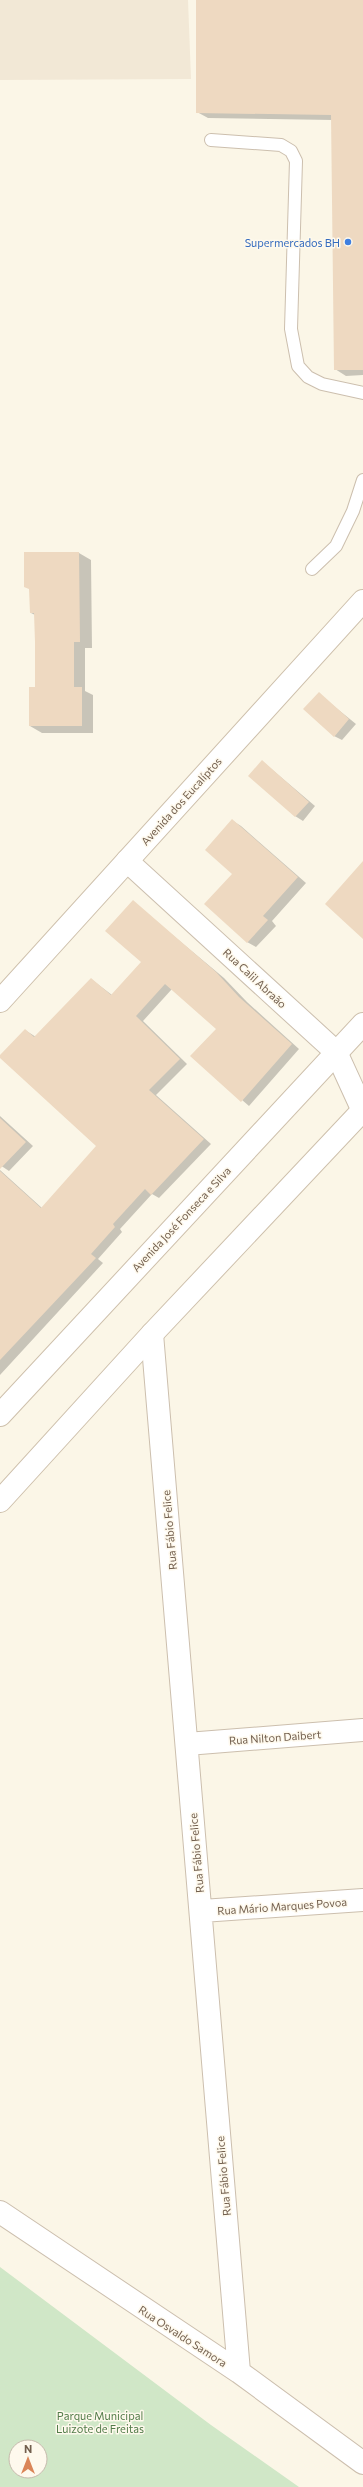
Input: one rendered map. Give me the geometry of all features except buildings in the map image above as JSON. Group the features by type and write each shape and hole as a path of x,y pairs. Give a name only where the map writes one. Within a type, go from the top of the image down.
{"street":[{"name":"Avenida dos Eucalíptos","path":"0,1001 363,601"},
{"name":"Rua Calil Abraão","path":"127,861 336,1052 363,1110"},
{"name":"Avenida José Fonseca e Silva","path":"0,1415 363,1024"},
{"path":"0,1501 152,1334 363,1110"},
{"name":"Rua Fábio Felice","path":"152,1334 202,1912 239,2372"},
{"name":"Rua Nilton Daibert","path":"187,1744 363,1730"},
{"name":"Rua Mário Marques Povoa","path":"202,1912 363,1900"},
{"name":"Rua Osvaldo Samora","path":"0,2212 239,2372 363,2463"}],"lane":[{"path":"211,140 281,145 291,151 296,161 291,329 298,366 308,377 322,384 363,393"},
{"path":"312,569 336,546 353,511 363,480"}],"shaded area":[{"path":"0,0 188,0 191,79 0,80"}],"green space":[{"name":"Parque Municipal Luizote de Freitas","path":"0,2267 211,2425 299,2487 0,2487"}],"place":[{"name":"Supermercados BH","path":"348,242"}]}
